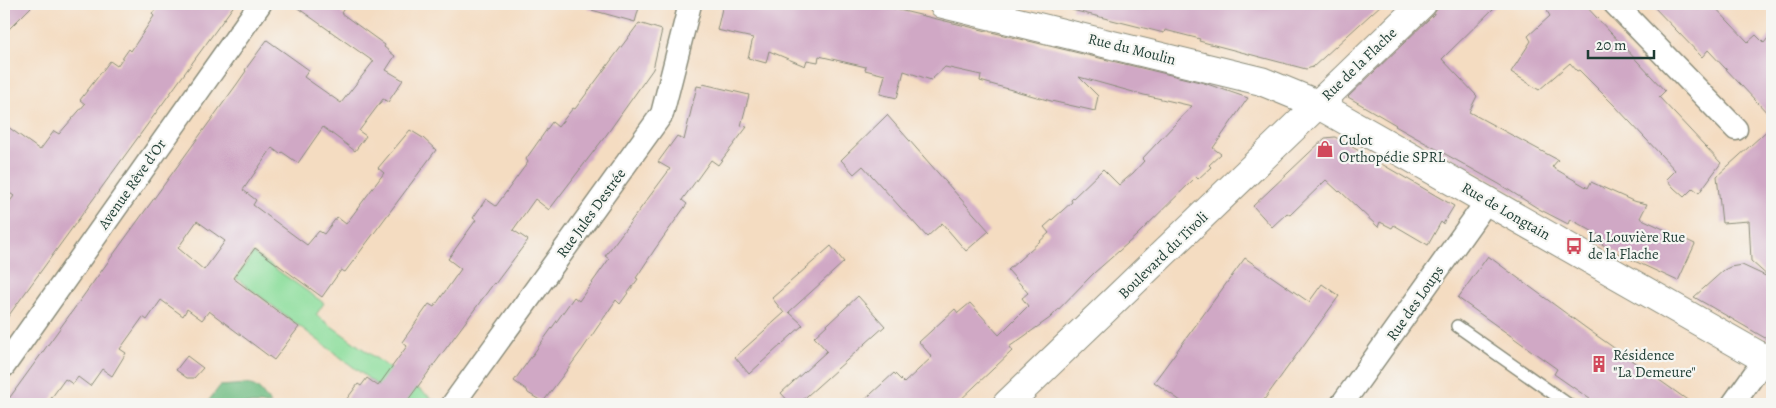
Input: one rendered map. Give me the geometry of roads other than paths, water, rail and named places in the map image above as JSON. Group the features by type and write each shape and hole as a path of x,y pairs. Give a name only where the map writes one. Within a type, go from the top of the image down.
{"street":[{"name":"Avenue Rêve d'Or","path":"4,366 260,4"},
{"name":"Rue Jules Destrée","path":"454,404 662,114 690,4"},
{"name":"Rue du Moulin","path":"943,4 1261,80 1318,104"},
{"name":"Rue de la Flache","path":"1318,104 1422,4"},
{"path":"1615,4 1736,129"},
{"name":"Rue de Longtain","path":"1318,104 1769,361"},
{"name":"Boulevard du Tivoli","path":"1007,404 1286,137 1318,104"},
{"name":"Rue des Loups","path":"1342,404 1487,201"},
{"path":"1733,404 1769,361"}],"lane":[{"path":"1457,326 1568,404"}],"place":[{"name":"Culot Orthopédie SPRL","path":"1325,149"},
{"name":"La Louvière Rue de la Flache","path":"1574,246"},
{"name":"Résidence \"La Demeure\"","path":"1599,364"}]}
